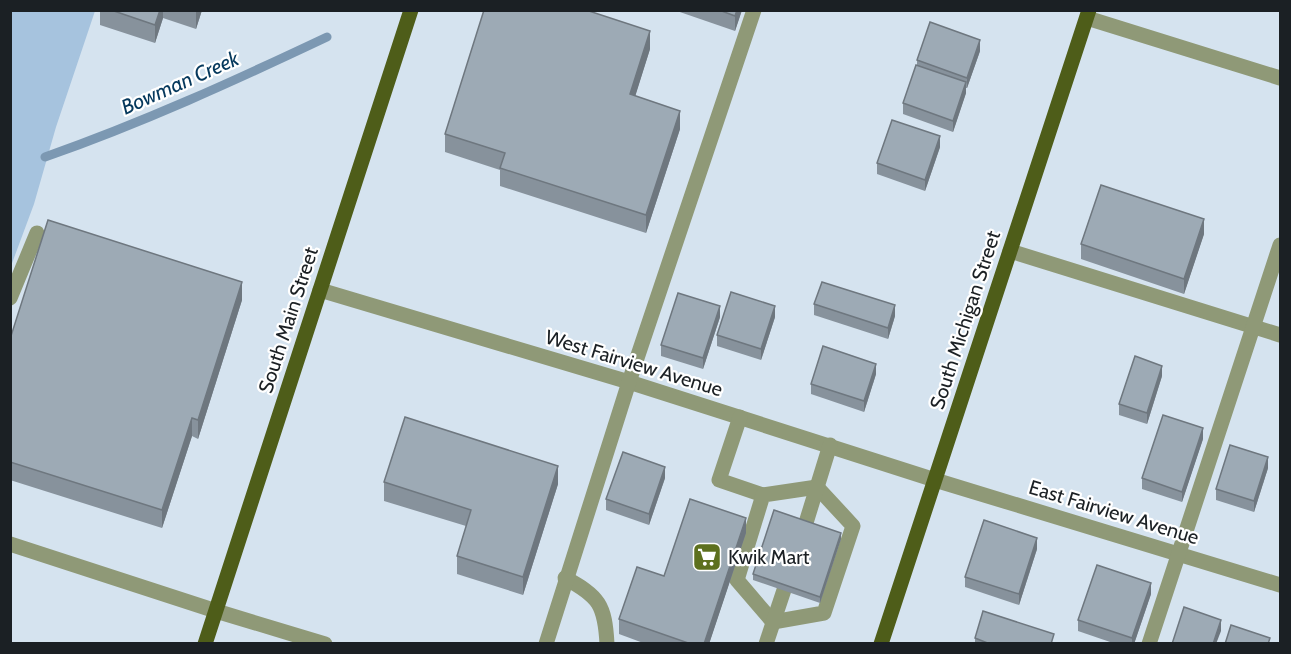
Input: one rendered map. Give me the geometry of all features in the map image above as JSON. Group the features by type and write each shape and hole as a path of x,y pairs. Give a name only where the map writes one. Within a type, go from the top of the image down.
{"main road":[{"name":"South Main Street","path":"205,644 411,10"},
{"name":"South Michigan Street","path":"881,644 1088,14"}],"street":[{"path":"546,644 565,578 629,382 754,10"},
{"path":"1088,14 1281,78"},
{"path":"10,298 37,233"},
{"path":"1149,644 1281,245"},
{"path":"1010,251 1281,335"},
{"name":"West Fairview Avenue","path":"320,290 629,382 935,480"},
{"path":"740,417 719,480 763,495 817,487"},
{"path":"805,526 830,446"},
{"name":"East Fairview Avenue","path":"935,480 1281,585"},
{"path":"773,622 824,613 853,526 817,487"},
{"path":"763,495 737,580 773,622"},
{"path":"10,544 324,644"},
{"path":"565,578 587,590 603,609 607,644"},
{"path":"766,644 784,590"}],"shaded area":[{"path":"11,10 95,11 56,127 34,204 11,266"}],"building":[{"path":"111,10 160,10 155,25"},
{"path":"484,10 586,10 650,31 630,94 680,111 646,215 500,168 505,153 445,134"},
{"path":"719,10 737,10 735,16"},
{"path":"930,22 980,40 967,78 917,60"},
{"path":"916,65 966,82 953,121 903,103"},
{"path":"892,120 940,136 925,180 877,163"},
{"path":"1101,185 1204,219 1184,279 1081,244"},
{"path":"48,220 242,282 198,420 192,418 162,510 10,462 10,339"},
{"path":"822,282 895,305 888,328 814,304"},
{"path":"731,292 775,306 761,349 717,335"},
{"path":"678,293 720,306 703,358 661,345"},
{"path":"823,346 876,364 864,401 811,384"},
{"path":"1135,356 1162,366 1147,413 1119,404"},
{"path":"1163,415 1203,428 1182,492 1142,478"},
{"path":"405,417 558,466 523,577 457,556 471,510 384,482"},
{"path":"1230,445 1268,457 1254,501 1216,489"},
{"path":"623,452 665,467 649,514 606,499"},
{"name":"Kwik Mart","path":"690,499 746,518 704,644 691,644 619,619 637,567 664,576"},
{"path":"774,510 841,533 820,597 753,574"},
{"path":"984,520 1037,538 1019,594 965,577"},
{"path":"1097,565 1151,583 1132,638 1078,620"},
{"path":"1184,607 1221,620 1213,644 1172,644"},
{"path":"983,611 1054,634 1051,644 990,644 975,638"},
{"path":"1231,625 1270,638 1268,644 1225,644"}],"waterway":[{"name":"Bowman Creek","path":"45,157 188,101 327,37"}],"place":[{"name":"Kwik Mart","path":"707,557"}]}
